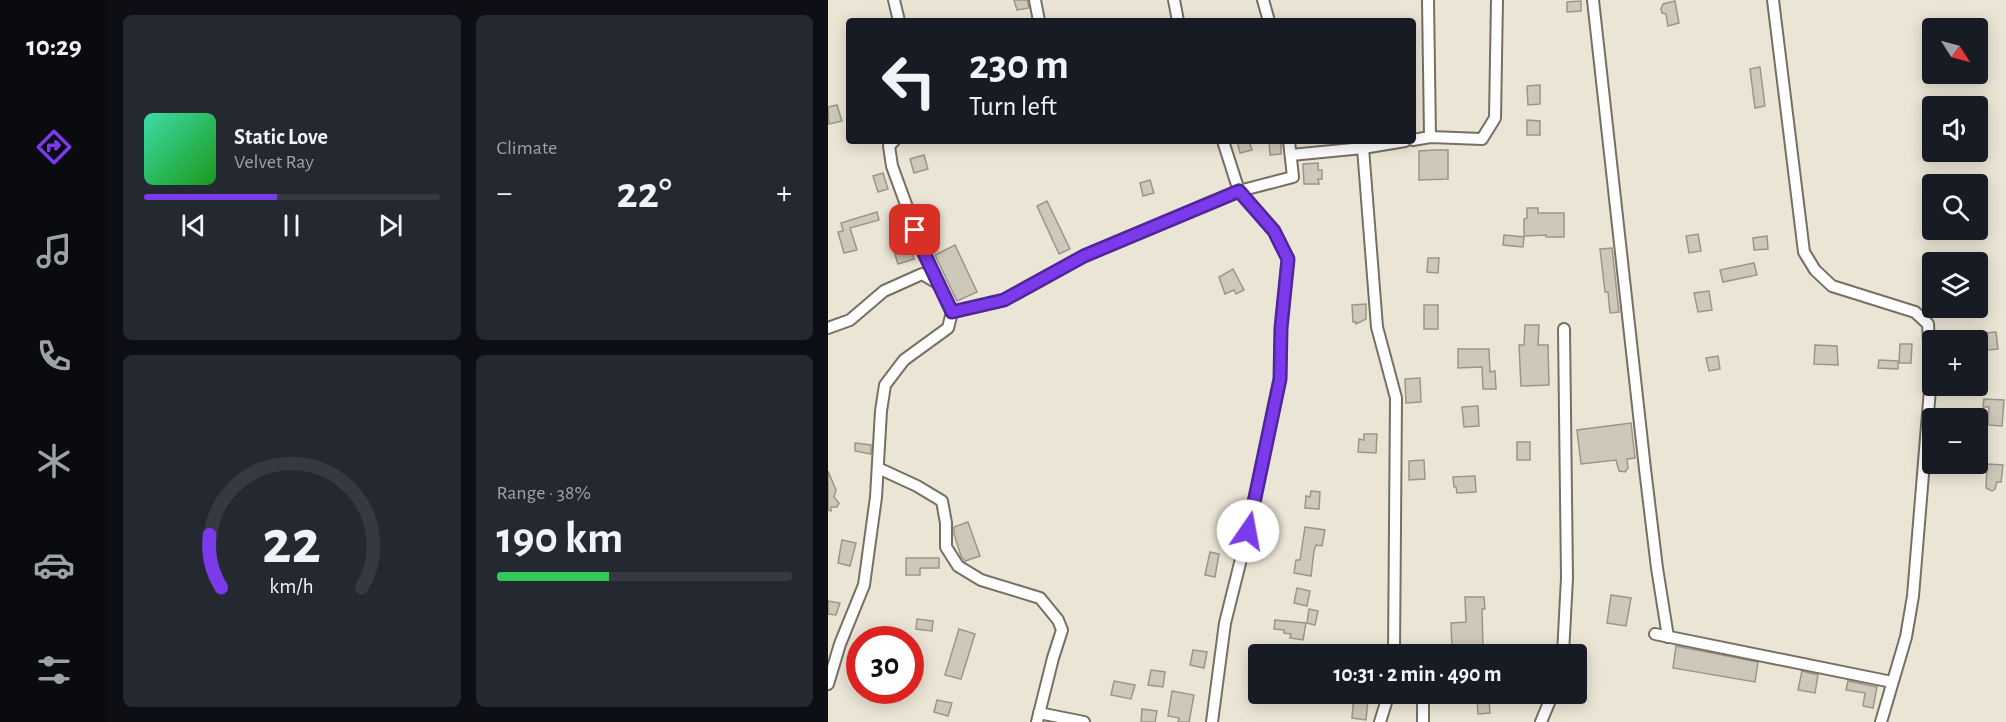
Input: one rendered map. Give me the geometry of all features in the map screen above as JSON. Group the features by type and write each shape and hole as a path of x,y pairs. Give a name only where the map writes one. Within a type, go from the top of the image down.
{"street":[{"path":"894,0 898,18"},
{"path":"1035,0 1038,18"},
{"path":"1174,0 1177,18"},
{"path":"1263,0 1268,18"},
{"path":"1428,0 1430,137"},
{"path":"1416,139 1430,137 1482,139 1495,118 1497,0"},
{"path":"1593,0 1645,469 1668,637"},
{"path":"1773,0 1804,252 1815,270 1832,286 1915,312 1928,324 1930,377 1912,596 1906,637 1881,722"},
{"path":"828,684 840,644 864,585 876,497 881,411 885,385 904,360 948,328 952,312 923,251 892,166 892,144"},
{"path":"1212,722 1225,623 1248,531 1280,379 1281,328 1288,259 1274,231 1239,191 1224,144"},
{"path":"952,312 1004,300 1084,256 1239,191 1293,177 1289,144"},
{"path":"1291,155 1387,144"},
{"path":"1363,148 1377,327 1396,398 1394,644"},
{"path":"828,328 850,320 884,291 922,274 939,284"},
{"path":"1564,329 1568,578 1564,644"},
{"path":"878,468 917,486 942,501 946,523 946,547 958,566 981,580 1040,598 1058,620 1062,630 1038,717 1084,722"},
{"path":"1655,634 1892,682"},
{"path":"1380,722 1386,704"},
{"path":"1423,722 1424,704"},
{"path":"1541,722 1548,704"}],"building":[{"path":"1014,0 1027,0 1029,8 1017,10"},
{"path":"1581,1 1581,11 1567,12 1567,2"},
{"path":"1675,1 1679,23 1668,26 1666,14 1662,13 1661,9 1663,4"},
{"path":"1760,67 1765,106 1755,108 1750,69"},
{"path":"1540,85 1540,104 1528,105 1527,86"},
{"path":"837,105 842,121 829,124 828,107"},
{"path":"1527,120 1540,121 1540,135 1527,135"},
{"path":"1238,144 1250,144 1252,150 1240,153"},
{"path":"1269,144 1281,144 1281,154 1270,155"},
{"path":"1448,150 1448,179 1419,180 1419,151"},
{"path":"924,155 928,169 914,173 910,159"},
{"path":"1318,163 1318,170 1322,170 1322,179 1318,179 1319,184 1304,184 1303,164"},
{"path":"883,173 888,189 878,192 873,176"},
{"path":"1150,180 1154,193 1143,196 1140,183"},
{"path":"1047,201 1070,249 1059,254 1037,206"},
{"path":"1527,208 1538,208 1538,213 1564,213 1564,237 1524,236 1524,219 1527,218"},
{"path":"877,212 879,220 850,228 857,250 844,253 838,232 843,231 841,223"},
{"path":"1698,234 1701,251 1689,253 1686,236"},
{"path":"1504,235 1524,237 1523,247 1503,245"},
{"path":"1767,236 1768,249 1754,250 1753,238"},
{"path":"955,245 977,292 957,301 935,255"},
{"path":"910,246 914,259 898,264 894,251"},
{"path":"1612,248 1619,312 1610,313 1600,249"},
{"path":"1428,258 1439,258 1438,273 1427,272"},
{"path":"1754,263 1757,275 1723,282 1720,270"},
{"path":"1233,269 1244,290 1236,294 1234,290 1225,294 1219,277"},
{"path":"1709,291 1712,310 1698,312 1694,293"},
{"path":"1366,304 1366,319 1356,324 1353,322 1352,305"},
{"path":"1424,305 1438,305 1438,329 1424,329"},
{"path":"1525,325 1539,325 1538,345 1548,345 1549,385 1521,386 1519,345 1524,345"},
{"path":"1996,332 1998,349 1988,350 1988,333"},
{"path":"1900,344 1912,344 1911,363 1899,363"},
{"path":"1815,345 1837,346 1838,365 1814,364"},
{"path":"1458,349 1489,349 1490,372 1495,371 1496,389 1483,389 1482,367 1458,368"},
{"path":"1718,356 1720,369 1709,371 1706,358"},
{"path":"1879,360 1898,361 1898,369 1878,368"},
{"path":"1420,378 1421,402 1406,403 1405,379"},
{"path":"1984,399 2004,400 2002,426 1988,425 1989,407 1983,407"},
{"path":"1478,406 1479,426 1464,427 1462,407"},
{"path":"1631,423 1635,458 1627,459 1628,468 1625,472 1619,471 1616,460 1581,464 1577,430"},
{"path":"1364,434 1377,434 1376,453 1358,452 1359,439 1364,440"},
{"path":"1517,442 1530,442 1530,460 1517,460"},
{"path":"855,443 871,445 871,454 855,451"},
{"path":"1424,460 1425,479 1409,480 1409,461"},
{"path":"1988,464 2003,465 2001,482 1997,482 1992,491 1986,488"},
{"path":"828,471 836,490 834,497 839,503 837,507 831,507 831,511 828,510"},
{"path":"1475,476 1476,492 1457,493 1453,477"},
{"path":"1311,491 1320,492 1319,509 1305,508 1306,496 1310,497"},
{"path":"968,522 980,556 965,561 961,556 954,527"},
{"path":"1305,527 1325,530 1322,546 1316,545 1314,551 1311,576 1294,573 1296,560 1300,560"},
{"path":"842,540 856,543 850,566 838,563"},
{"path":"1210,552 1219,554 1215,577 1205,575"},
{"path":"906,558 939,558 939,568 920,568 920,575 906,575"},
{"path":"1297,588 1310,591 1307,606 1294,603"},
{"path":"1611,595 1631,598 1626,626 1607,623"},
{"path":"1465,597 1484,597 1483,644 1452,644 1451,623 1466,622"},
{"path":"828,601 840,603 836,615 828,614"},
{"path":"1309,609 1318,611 1315,625 1307,623"},
{"path":"917,619 933,621 932,631 924,630 924,626 916,626"},
{"path":"1275,620 1306,623 1303,640 1290,638 1291,634 1284,633 1284,630 1274,629"},
{"path":"959,629 975,634 961,679 945,675"},
{"path":"1676,646 1758,662 1755,682 1673,668"},
{"path":"1193,650 1207,652 1204,668 1190,665"},
{"path":"1151,670 1165,672 1163,687 1148,685"},
{"path":"1802,671 1818,675 1815,693 1798,690"},
{"path":"1114,681 1135,685 1131,699 1111,695"},
{"path":"1848,681 1877,687 1873,708 1863,706 1865,693 1846,690"},
{"path":"1172,691 1194,695 1189,722 1178,722 1179,718 1168,716"},
{"path":"937,700 952,703 948,716 934,712"},
{"path":"1353,704 1368,704 1366,720 1352,718"},
{"path":"1477,704 1489,704 1490,713 1478,714"},
{"path":"1142,709 1157,711 1155,722 1141,722"}],"route":[{"path":"915,230 952,312 1004,300 1084,256 1239,191 1274,231 1288,259 1281,328 1280,379 1248,531"}]}
